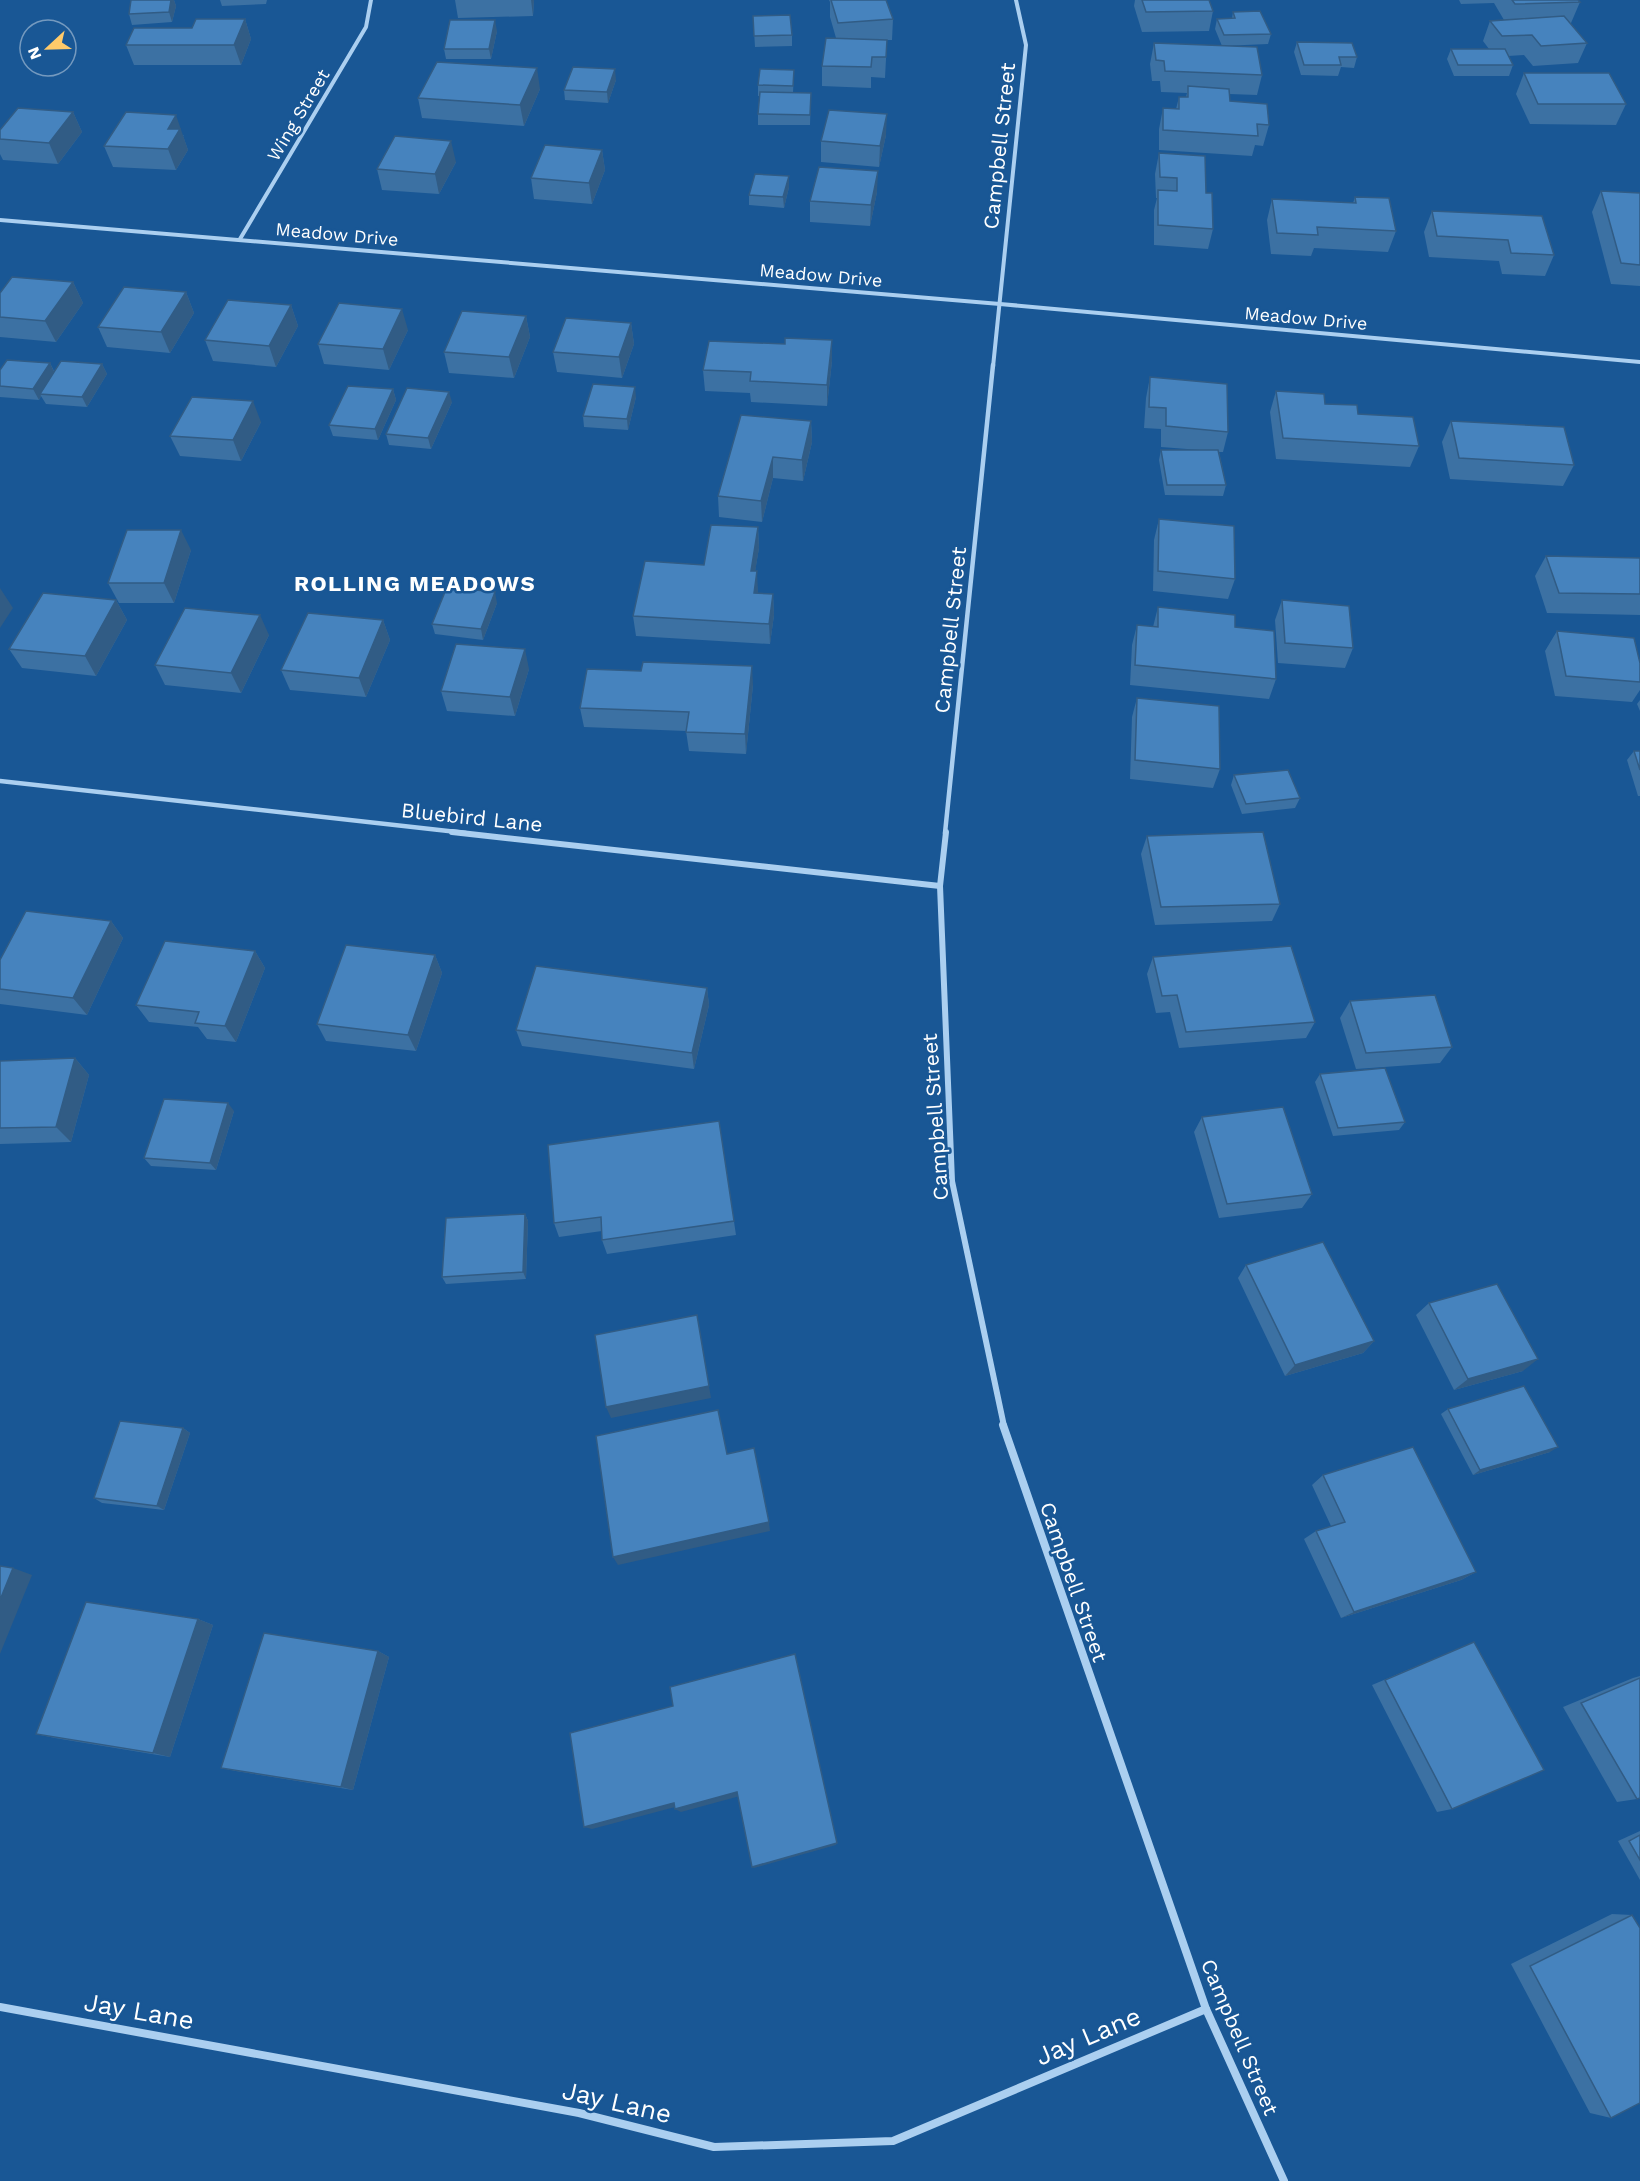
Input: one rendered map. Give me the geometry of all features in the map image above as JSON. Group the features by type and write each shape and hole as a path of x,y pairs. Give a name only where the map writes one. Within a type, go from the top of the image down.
{"street":[{"name":"Wing Street","path":"240,239 366,27 371,0"},
{"name":"Campbell Street","path":"1016,0 1026,45 940,886 952,1181 1006,1438 1206,2009 1284,2181"},
{"name":"Meadow Drive","path":"0,220 1000,304 1640,362"},
{"name":"Bluebird Lane","path":"0,781 940,886"},
{"name":"Jay Lane","path":"0,2007 579,2113 714,2147 893,2141 1206,2009"}],"building":[{"path":"131,0 171,0 169,12 129,14"},
{"path":"831,0 886,0 893,19 838,23"},
{"path":"1142,0 1209,0 1213,11 1146,12"},
{"path":"1512,0 1578,0 1580,2 1515,4"},
{"path":"1260,11 1271,34 1224,35 1217,19 1235,18 1233,12"},
{"path":"790,15 792,35 754,36 753,16"},
{"path":"1564,16 1587,43 1541,46 1532,35 1502,36 1490,21"},
{"path":"196,19 245,19 234,45 126,45 134,28 192,28"},
{"path":"450,20 495,20 489,49 444,49"},
{"path":"826,38 887,40 886,57 872,57 871,67 822,66"},
{"path":"1297,42 1352,43 1357,57 1339,57 1341,65 1304,65"},
{"path":"1154,43 1257,47 1262,75 1165,71 1164,61 1156,60"},
{"path":"1451,49 1505,49 1513,65 1458,65"},
{"path":"437,62 537,68 520,105 418,98"},
{"path":"573,67 615,69 607,92 564,90"},
{"path":"760,69 794,70 793,86 758,85"},
{"path":"1524,73 1609,73 1626,104 1538,104"},
{"path":"1188,86 1229,89 1230,101 1267,104 1269,125 1257,124 1258,136 1163,130 1163,108 1179,109 1179,97 1188,97"},
{"path":"760,92 811,93 810,115 758,114"},
{"path":"18,108 73,112 49,143 0,139 0,130"},
{"path":"829,110 887,114 880,146 821,141"},
{"path":"126,112 176,115 168,129 180,129 168,149 104,146"},
{"path":"395,136 451,141 435,174 377,169"},
{"path":"545,145 602,150 589,183 531,178"},
{"path":"1159,153 1205,156 1206,193 1212,193 1213,229 1158,225 1158,190 1177,191 1177,178 1160,177"},
{"path":"819,167 878,171 871,205 810,201"},
{"path":"755,174 789,176 783,197 749,195"},
{"path":"1601,191 1640,193 1640,265 1621,263"},
{"path":"1355,197 1389,198 1396,231 1317,227 1318,235 1277,233 1272,199 1356,203"},
{"path":"1432,211 1542,216 1554,255 1511,253 1508,240 1437,236"},
{"path":"12,277 73,282 45,321 0,317 0,293"},
{"path":"124,287 186,292 161,332 98,327"},
{"path":"228,300 291,305 269,346 205,340"},
{"path":"339,303 402,309 383,349 318,344"},
{"path":"462,311 526,316 509,357 444,352"},
{"path":"566,318 631,323 619,357 553,352"},
{"path":"785,338 832,340 827,385 750,381 751,372 703,370 709,341 785,344"},
{"path":"7,360 50,363 33,389 0,386 0,370"},
{"path":"61,361 102,364 82,397 40,394"},
{"path":"1150,377 1227,384 1228,432 1166,426 1166,408 1149,407"},
{"path":"593,384 635,387 627,419 583,416"},
{"path":"348,386 393,389 375,429 329,425"},
{"path":"407,388 449,392 428,438 386,434"},
{"path":"1276,391 1324,394 1325,404 1357,405 1358,414 1413,417 1419,446 1283,438"},
{"path":"192,397 253,401 233,440 170,436"},
{"path":"741,415 811,421 802,460 773,457 761,501 718,496"},
{"path":"1451,421 1564,427 1574,465 1459,458"},
{"path":"1161,450 1218,450 1226,485 1167,485"},
{"path":"1159,519 1234,526 1235,579 1158,571"},
{"path":"711,525 758,527 751,571 757,571 754,593 773,594 769,624 633,616 645,561 704,565"},
{"path":"127,530 181,530 164,583 108,583"},
{"path":"1546,556 1640,558 1640,594 1559,593"},
{"path":"447,587 495,592 481,629 432,624"},
{"path":"43,593 116,600 85,656 9,649"},
{"path":"1282,600 1349,606 1353,648 1285,643"},
{"path":"1158,607 1235,615 1235,627 1274,631 1276,679 1135,665 1137,625 1158,627"},
{"path":"185,608 260,615 231,673 155,665"},
{"path":"308,613 383,620 359,678 281,670"},
{"path":"1557,631 1634,638 1640,663 1640,682 1566,676"},
{"path":"456,644 525,649 510,697 441,691"},
{"path":"643,662 752,666 745,734 686,732 689,712 580,708 587,669 641,671"},
{"path":"1137,698 1219,706 1220,769 1135,760"},
{"path":"1634,751 1640,751 1640,770"},
{"path":"1288,770 1300,798 1246,804 1234,775"},
{"path":"1263,832 1280,904 1161,907 1147,836"},
{"path":"26,911 111,921 73,998 0,989 0,960"},
{"path":"165,941 255,951 225,1026 195,1023 199,1012 136,1005"},
{"path":"346,945 435,955 408,1035 317,1024"},
{"path":"1291,946 1315,1022 1186,1032 1177,995 1162,996 1153,957"},
{"path":"536,966 707,988 692,1053 516,1030"},
{"path":"1435,995 1452,1047 1366,1053 1350,1001"},
{"path":"75,1058 56,1127 0,1128 0,1061"},
{"path":"1385,1068 1405,1122 1338,1128 1320,1074"},
{"path":"164,1099 228,1103 210,1163 144,1158"},
{"path":"1283,1107 1312,1194 1227,1204 1202,1117"},
{"path":"719,1121 734,1221 602,1240 601,1217 554,1223 548,1145"},
{"path":"525,1214 523,1272 442,1277 446,1218"},
{"path":"1323,1242 1374,1341 1295,1365 1246,1265"},
{"path":"1497,1284 1538,1359 1468,1379 1429,1303"},
{"path":"697,1315 709,1386 606,1407 595,1335"},
{"path":"1524,1386 1558,1447 1480,1470 1448,1409"},
{"path":"718,1410 727,1454 754,1448 769,1522 613,1557 596,1436"},
{"path":"120,1421 183,1428 157,1506 94,1498"},
{"path":"1413,1447 1476,1572 1354,1612 1316,1531 1345,1522 1323,1475"},
{"path":"0,1566 13,1568 0,1600"},
{"path":"86,1602 198,1619 153,1753 36,1734"},
{"path":"264,1633 378,1651 341,1787 221,1768"},
{"path":"1474,1642 1544,1770 1452,1809 1385,1680"},
{"path":"795,1654 837,1843 752,1867 737,1792 675,1809 674,1803 584,1827 570,1733 673,1706 670,1687"},
{"path":"1640,1678 1640,1798 1637,1799 1581,1703"},
{"path":"1640,1835 1640,1860 1629,1841"},
{"path":"1632,1915 1640,1928 1640,2103 1611,2118 1530,1966"}],"district":[{"name":"ROLLING MEADOWS","path":"415,583"}]}
